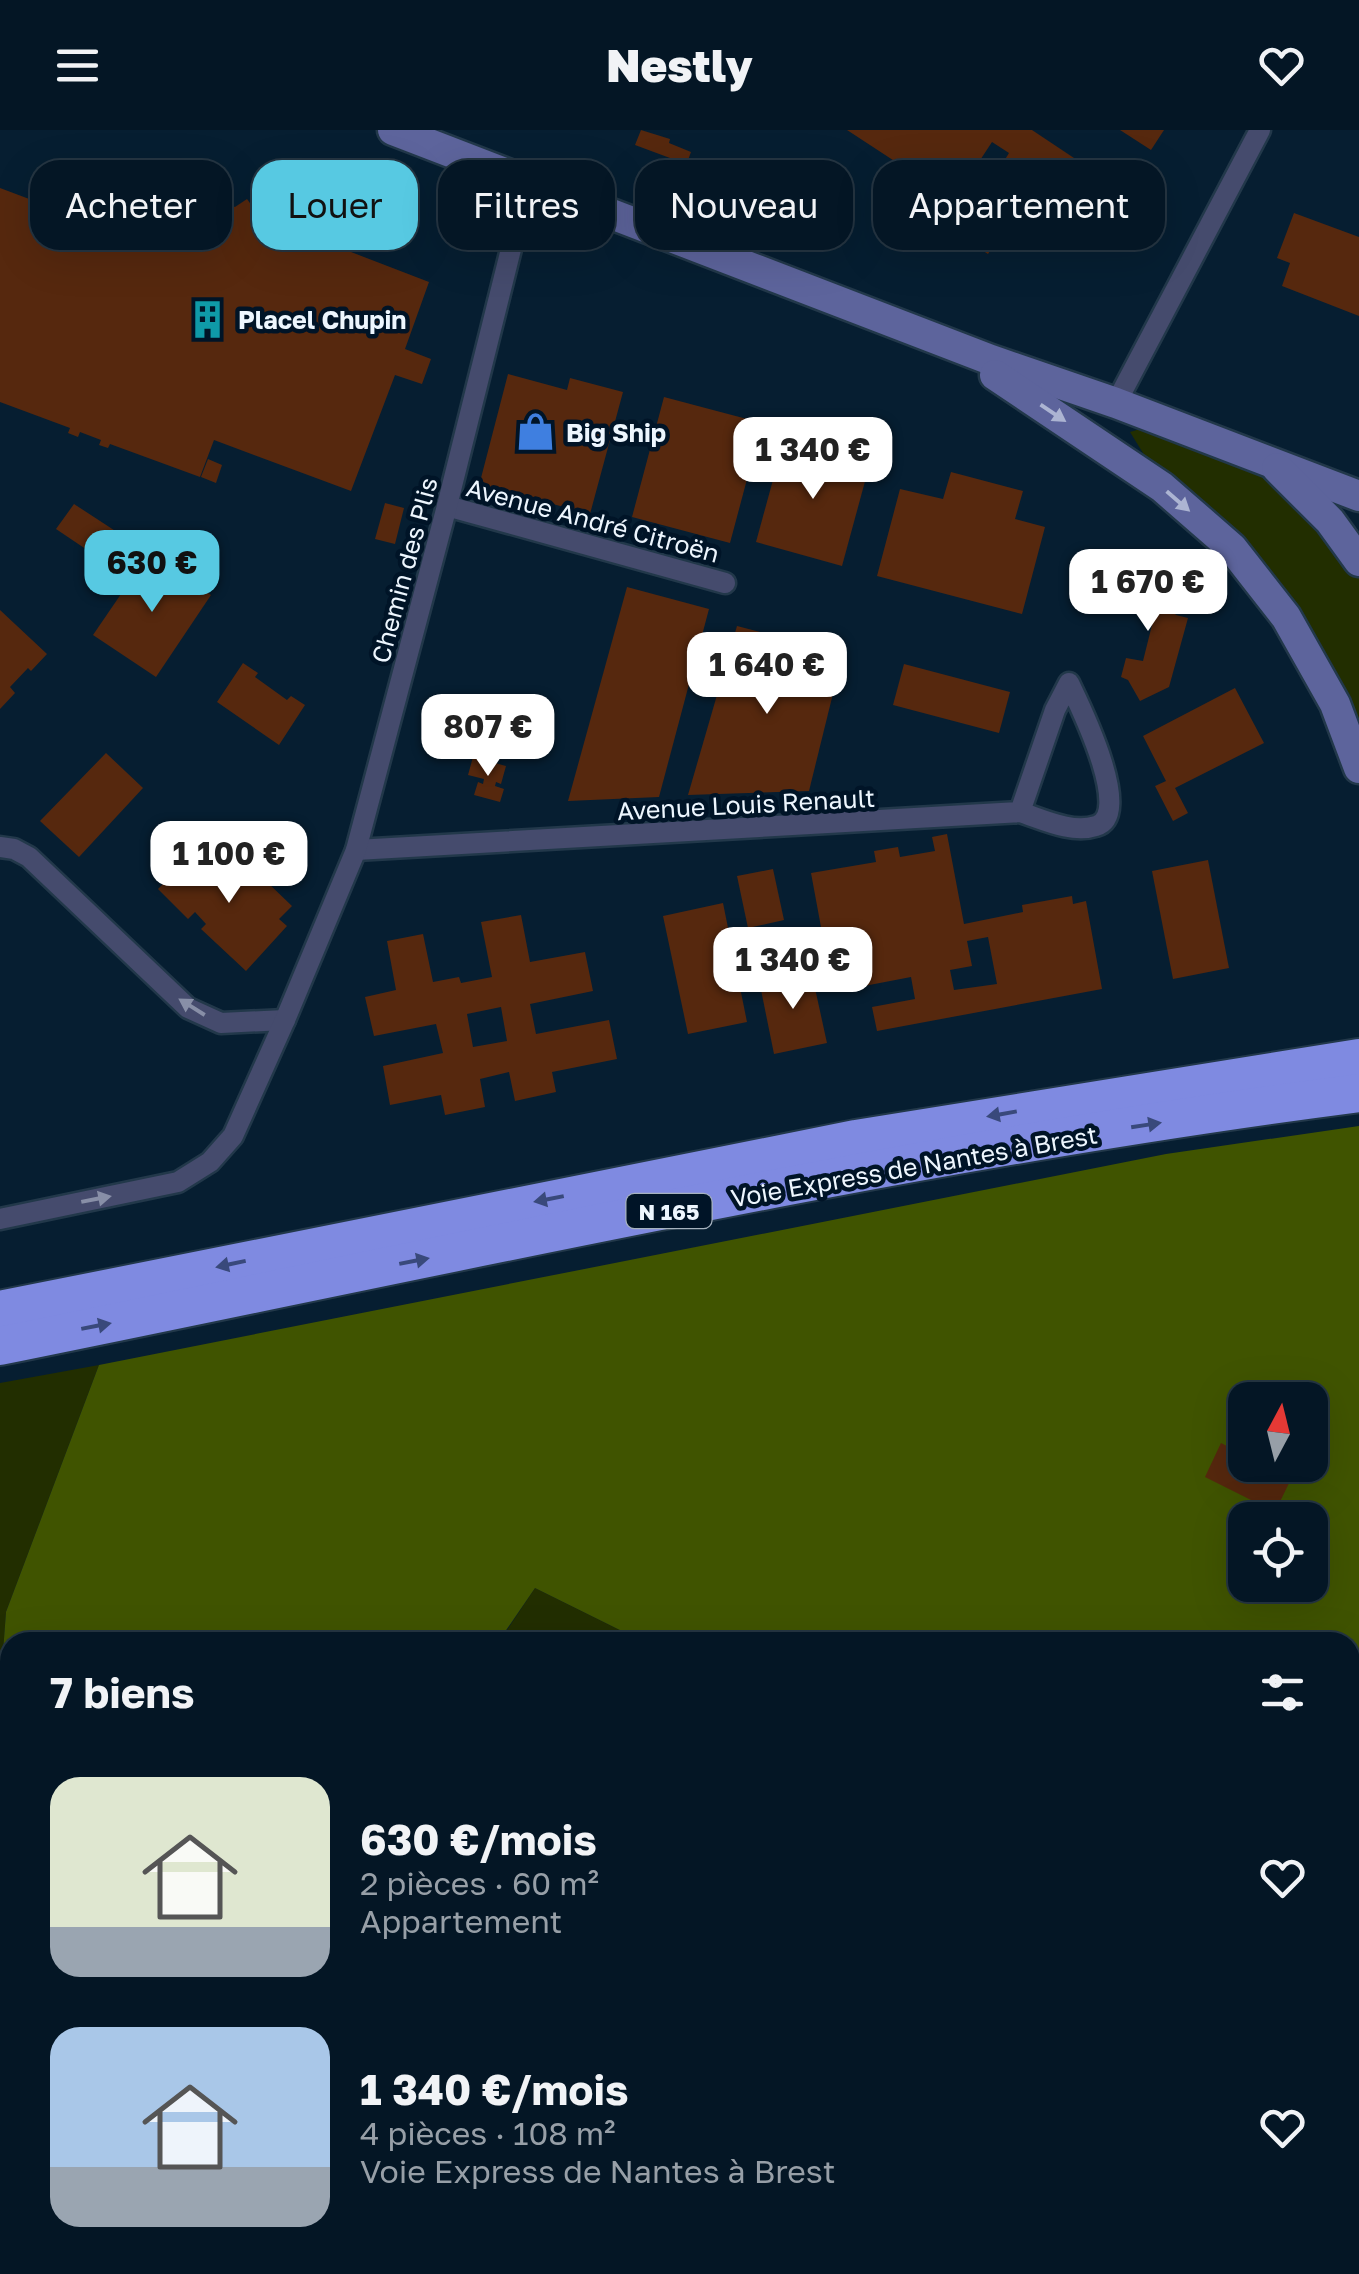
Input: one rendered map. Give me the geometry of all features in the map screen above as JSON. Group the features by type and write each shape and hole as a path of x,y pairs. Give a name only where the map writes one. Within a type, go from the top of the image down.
{"highway":[{"name":"Voie Express de Nantes à Brest","path":"0,1310 856,1138 1353,1055"},
{"name":"Voie Express de Nantes à Brest","path":"0,1346 944,1158 1359,1093"}],"main road":[{"path":"393,130 472,160"},
{"path":"615,215 1359,496"},
{"path":"876,316 1006,380 1162,487 1232,548 1286,618 1336,704 1359,768"},
{"path":"1100,444 1116,402"},
{"path":"1268,459 1330,522 1359,561"}],"street":[{"path":"1116,402 1260,130"},
{"name":"Chemin des Plis","path":"0,1218 178,1182 210,1162 233,1136 356,850 511,250"},
{"name":"Avenue André Citroën","path":"447,506 724,582"},
{"name":"Avenue Louis Renault","path":"356,850 1020,812 1084,828 1106,821 1111,810 1104,766 1069,683 1054,710 1020,812"},
{"path":"0,847 29,857 188,1008 221,1023 286,1020"}],"green space":[{"path":"1140,429 1275,477 1338,544 1359,577 1359,731 1151,466 1130,432"},
{"path":"1359,1126 1359,1632 624,1632 535,1588 505,1632 4,1632 6,1612 99,1365 1166,1154"},
{"path":"99,1365 6,1612 4,1632 0,1632 0,1383"},
{"path":"535,1588 624,1632 506,1632"}],"building":[{"path":"641,130 670,139 669,143 691,152 688,160 669,160 635,145"},
{"path":"847,130 1032,130 1077,160 1005,160 1009,153 992,142 980,160 893,160"},
{"path":"1120,130 1164,130 1151,150"},
{"name":"Placel Chupin","path":"0,188 30,199 30,250 232,250 232,206 247,199 252,206 252,250 346,250 429,282 405,349 431,359 422,384 395,375 351,491 214,440 200,477 110,444 108,448 99,445 101,440 80,432 78,437 68,433 70,428 0,402"},
{"path":"1294,213 1359,237 1359,316 1282,286 1290,263 1277,258"},
{"path":"508,374 567,390 570,378 623,392 590,514 486,486 481,478"},
{"path":"664,397 762,423 730,543 632,517"},
{"path":"785,436 870,463 842,566 756,542"},
{"path":"208,459 222,465 216,483 201,477"},
{"path":"951,472 1023,491 1015,519 1045,527 1022,614 877,576 900,489 943,499"},
{"path":"385,503 404,508 395,544 375,539"},
{"path":"74,504 123,536 105,562 56,529"},
{"path":"149,553 211,595 156,677 93,635"},
{"path":"1103,568 1139,577 1137,585 1154,589 1176,615 1188,618 1169,687 1140,701 1128,680 1121,677 1126,658 1143,661 1156,609 1096,595"},
{"path":"627,587 709,609 659,797 568,801"},
{"path":"0,610 47,654 10,687 15,693 0,709"},
{"path":"737,626 843,653 809,791 688,795"},
{"path":"243,663 287,700 291,696 305,705 279,745 217,702"},
{"path":"904,664 1010,692 999,733 893,705"},
{"path":"1235,688 1264,743 1175,788 1188,813 1173,821 1155,786 1166,781 1143,736"},
{"path":"106,753 143,788 79,857 40,821"},
{"path":"473,757 506,766 501,784 496,782 495,786 504,789 500,802 474,795 478,782 483,784 484,779 468,775"},
{"path":"947,834 964,924 1023,912 1022,905 1072,896 1073,904 1086,901 1102,989 877,1031 872,1007 915,999 911,977 833,992 811,873 876,862 874,851 898,847 900,857 935,851 932,837","holes":["988,937 997,984 954,990 950,970 972,966 967,941"]},
{"path":"200,847 230,876 245,861 292,906 279,919 287,926 246,971 201,929 206,924 195,912 188,919 158,889"},
{"path":"1208,860 1229,968 1173,979 1152,871"},
{"path":"773,869 784,920 748,928 737,876"},
{"path":"723,903 747,1022 688,1034 663,916"},
{"path":"521,915 530,962 585,952 593,991 530,1004 536,1034 609,1020 617,1059 552,1072 556,1092 515,1101 509,1072 480,1079 485,1107 445,1115 441,1095 390,1105 383,1066 443,1053 436,1024 374,1036 365,997 396,990 387,941 423,934 433,982 459,977 461,983 492,977 481,922","holes":["501,1007 507,1041 473,1047 467,1014"]},
{"path":"811,970 827,1043 774,1054 759,980"},
{"path":"1221,1443 1228,1446 1228,1482 1290,1482 1280,1502 1255,1502 1205,1477"}],"place":[{"name":"Placel Chupin","path":"208,319"},
{"name":"Big Ship","path":"536,432"}]}
